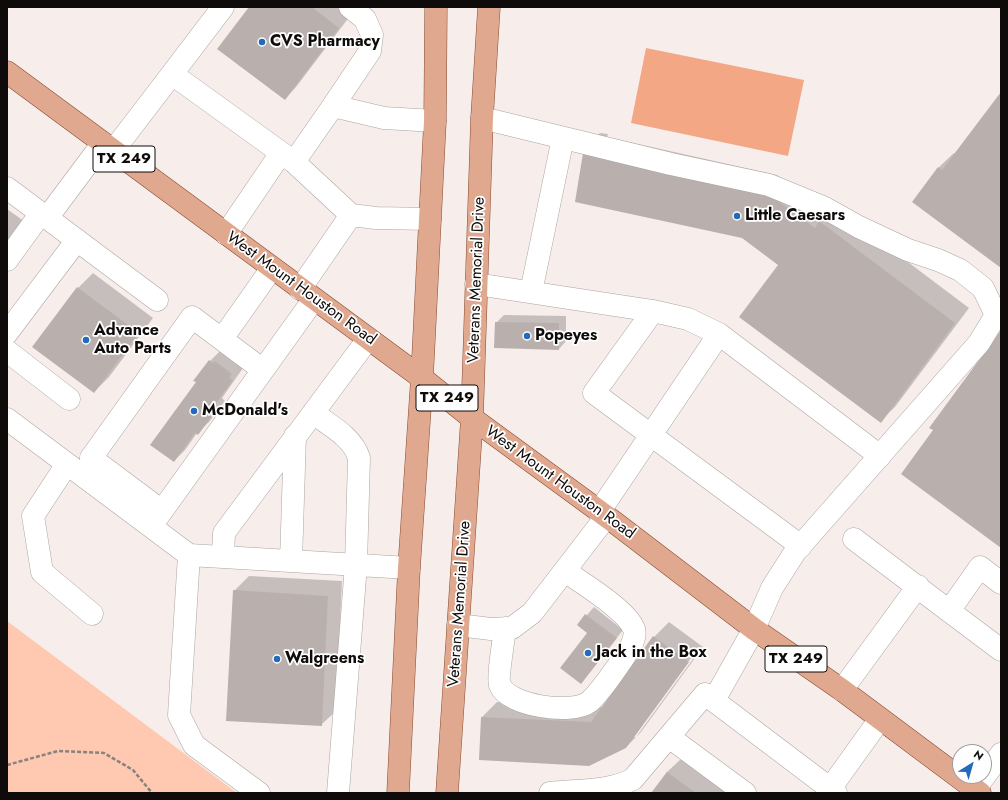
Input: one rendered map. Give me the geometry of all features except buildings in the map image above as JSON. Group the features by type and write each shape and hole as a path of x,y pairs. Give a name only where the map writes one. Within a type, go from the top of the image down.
{"main road":[{"path":"398,793 409,568 422,378 435,121 436,7"},
{"name":"Veterans Memorial Drive","path":"447,793 472,418 482,118 489,7"},
{"name":"West Mount Houston Road","path":"7,72 422,378 472,418 603,514 754,629 842,690 972,790"}],"lane":[{"path":"7,260 44,216 108,147 172,74 223,7"},
{"path":"226,234 287,158 333,106 370,51 372,35 365,19 350,7"},
{"path":"172,74 287,158 351,215 376,218 430,219"},
{"path":"333,106 384,118 435,121"},
{"path":"482,118 671,164 770,184 825,208 859,227 908,250 943,262 960,270 983,288 996,315 979,343 801,546 772,588 754,629 714,700"},
{"path":"531,292 563,138"},
{"path":"7,188 157,300"},
{"path":"157,519 263,370 351,215"},
{"path":"7,333 76,240"},
{"path":"222,339 272,268"},
{"path":"476,284 653,311 688,320 719,334 880,456"},
{"path":"653,311 594,393 801,546"},
{"path":"92,614 42,572 32,516 80,465 192,317 263,370"},
{"path":"458,625 490,629 512,628 532,613 565,571 603,514 651,436 719,334"},
{"path":"223,557 224,533 368,339"},
{"path":"7,351 69,399"},
{"path":"313,412 352,442 357,450 359,458 356,565 338,793"},
{"path":"7,419 80,465 157,519 189,555 409,568"},
{"path":"291,561 296,436"},
{"path":"854,539 1001,650"},
{"path":"189,555 179,714 194,745 259,793"},
{"path":"949,611 980,567 1001,583"},
{"path":"505,628 499,684 505,694 519,702 552,707 573,708 588,703 632,645 635,631 631,623 615,607 565,571"},
{"path":"842,690 918,586"},
{"path":"550,793 622,785 633,779 705,694 831,792 880,719"},
{"path":"669,737 745,793"},
{"path":"972,790 1001,754"}],"path":[{"path":"7,765 58,750 104,753 133,770 152,793"}],"shaded area":[{"path":"646,48 804,80 788,156 631,123"},
{"path":"7,621 237,793 7,793"}],"place":[{"name":"CVS Pharmacy","path":"262,42"},
{"name":"Little Caesars","path":"737,216"},
{"name":"Popeyes","path":"527,336"},
{"name":"Advance Auto Parts","path":"86,340"},
{"name":"McDonald's","path":"194,411"},
{"name":"Jack in the Box","path":"588,653"},
{"name":"Walgreens","path":"277,659"}]}
